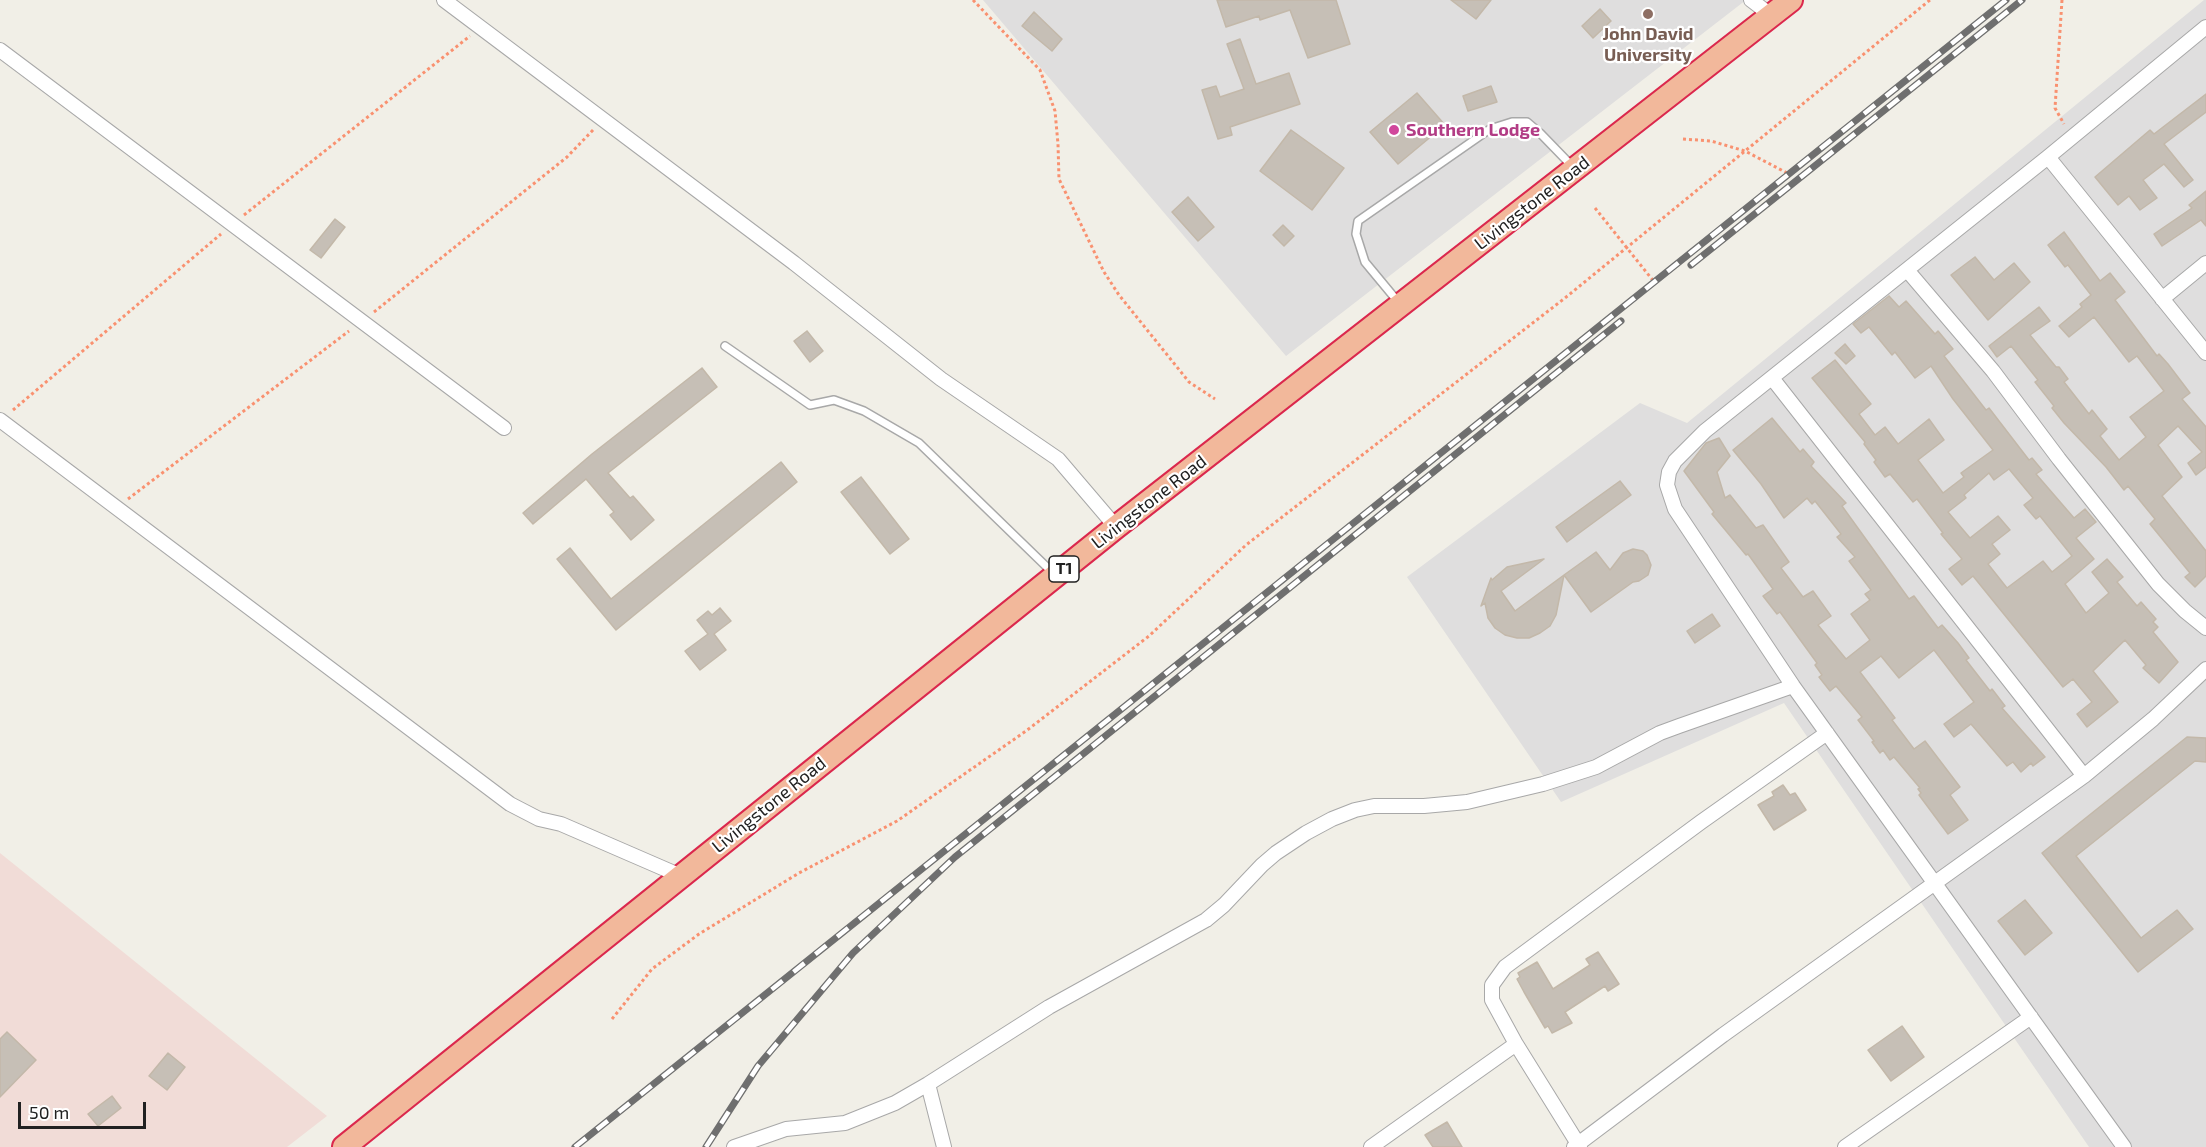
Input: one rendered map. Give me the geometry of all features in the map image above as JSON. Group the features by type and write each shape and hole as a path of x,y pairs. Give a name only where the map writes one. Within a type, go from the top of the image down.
{"highway":[{"name":"Livingstone Road","path":"344,1147 1116,527 1791,0"}],"street":[{"path":"444,0 776,249 940,379 1058,459 1116,527"},
{"path":"1751,0 1772,16"},
{"path":"2124,1147 1793,686 1675,508 1667,485 1669,472 1686,448 2206,27"},
{"path":"0,50 504,428"},
{"path":"2048,157 2206,353"},
{"path":"2162,299 2206,263"},
{"path":"1907,270 1993,371 2158,584 2206,628"},
{"path":"1772,378 2084,776"},
{"path":"0,420 510,804 539,819 561,824 681,876"},
{"path":"1827,733 1504,967 1492,985 1492,1000 1578,1146 1723,1035 2084,776 2153,719 2206,669"},
{"path":"734,1147 786,1129 831,1125 854,1120 895,1103 1050,1007 1206,920 1224,905 1262,865 1306,833 1332,819 1374,806 1424,806 1467,802 1543,784 1596,767 1660,733 1793,686"},
{"path":"1845,1147 2031,1017"},
{"path":"1371,1147 1516,1044"},
{"path":"928,1084 944,1147"}],"lane":[{"path":"1401,305 1365,262 1356,234 1358,221 1490,129 1512,122 1527,122 1575,169"},
{"path":"725,346 810,405 834,400 864,411 919,443 1056,576"}],"path":[{"path":"973,0 1040,70 1055,111 1059,179 1104,272 1119,295 1189,382 1215,399"},
{"path":"612,1019 652,969 699,934 799,873 897,821 1026,731 1149,636 1246,545 1565,298 1930,0"},
{"path":"2062,0 2055,108 2059,119 2073,136"},
{"path":"1683,139 1711,141 1744,151 1790,174"},
{"path":"1595,208 1655,283"}],"shaded area":[{"path":"983,0 1746,0 1286,356"},
{"path":"2206,0 2206,1147 2089,1147 1784,703 1561,802 1407,577 1640,403 1687,423"},
{"path":"0,853 327,1116 287,1147 0,1147"}],"building":[{"path":"1217,0 1336,0 1350,44 1308,58 1290,10 1260,20 1259,16 1226,27"},
{"path":"1451,0 1491,0 1476,19"},
{"path":"1600,9 1611,21 1593,38 1582,26"},
{"path":"1034,12 1062,39 1052,51 1022,26"},
{"path":"1240,39 1256,84 1289,73 1300,104 1230,127 1232,135 1218,139 1202,90 1216,86 1220,97 1244,89 1227,44"},
{"path":"1491,86 1497,102 1468,111 1463,96"},
{"path":"1417,93 1445,125 1398,164 1370,132"},
{"path":"2206,94 2206,112 2164,144 2193,180 2184,187 2164,164 2143,180 2157,198 2140,210 2129,196 2118,205 2095,177 2150,130 2154,134"},
{"path":"1291,130 1344,168 1312,210 1260,171"},
{"path":"2206,191 2206,226 2201,220 2162,246 2154,234 2192,208 2189,205"},
{"path":"1188,197 1214,227 1198,241 1172,212"},
{"path":"335,219 345,227 321,258 310,250"},
{"path":"1283,225 1294,236 1284,246 1273,235"},
{"path":"2064,232 2100,281 2110,273 2125,292 2115,300 2157,356 2159,354 2168,364 2190,393 2182,399 2206,427 2206,467 2196,475 2188,463 2202,452 2178,426 2158,445 2182,477 2162,496 2206,551 2206,576 2195,587 2185,577 2190,573 2150,524 2155,519 2128,486 2124,490 2106,467 2064,423 2035,382 2038,380 2011,346 1997,357 1989,346 2039,307 2050,321 2030,335 2068,379 2064,382 2089,414 2092,410 2107,429 2100,436 2119,460 2146,437 2130,417 2164,391 2137,356 2129,362 2094,317 2069,337 2059,326 2082,307 2080,304 2091,295 2068,265 2065,267 2048,245"},
{"path":"1975,257 1994,280 2014,263 2030,282 1988,320 1951,275"},
{"path":"1889,296 1899,307 1906,301 1935,334 1938,331 1953,349 1944,356 1986,410 1989,408 2029,460 2032,458 2042,470 2036,474 2074,518 2085,509 2096,522 2076,538 2094,559 2065,584 2086,613 2109,593 2092,572 2107,559 2123,577 2117,582 2137,606 2141,602 2156,619 2153,622 2158,627 2153,632 2178,662 2159,683 2143,668 2146,665 2125,640 2093,671 2118,702 2087,727 2077,714 2092,702 2073,679 2063,687 1973,576 1962,585 1949,569 1962,559 1941,534 1943,533 1917,499 1913,502 1890,474 1885,477 1874,462 1876,460 1864,444 1865,442 1812,378 1835,360 1871,404 1859,414 1875,435 1885,427 1898,444 1929,419 1944,440 1918,460 1943,493 1964,477 1961,473 1993,450 1953,399 1931,366 1915,378 1895,352 1892,355 1869,327 1861,333 1853,324","holes":["2009,469 2033,498 2024,505 2036,519 2040,516 2072,556 2052,572 2043,561 2007,588 1988,564 2000,554 1992,544 2010,530 1998,516 1970,538 1948,512 1966,498 1964,495 1989,473 1994,480"]},
{"path":"807,331 823,351 810,362 794,341"},
{"path":"1845,344 1855,356 1846,364 1835,353"},
{"path":"702,368 717,387 608,473 654,520 631,540 610,515 614,512 586,479 533,524 523,513 592,454"},
{"path":"1772,418 1800,452 1803,449 1814,462 1811,466 1846,503 1842,506 1909,599 1914,596 1938,628 1942,625 1958,643 1969,658 1966,660 2005,706 2002,708 2045,757 2033,766 2031,763 2021,772 2013,762 2007,766 1971,724 1954,737 1944,724 1974,702 1934,650 1899,678 1881,656 1860,672 1895,718 1892,720 1914,749 1925,741 1960,787 1950,795 1968,820 1948,834 1919,795 1921,793 1918,789 1920,788 1894,757 1890,760 1883,750 1880,753 1858,720 1862,717 1836,686 1830,691 1819,677 1822,675 1815,665 1817,663 1780,612 1777,614 1763,596 1773,589 1748,554 1746,555 1712,514 1714,512 1684,471 1706,443 1719,438 1730,456 1717,472 1725,498 1730,495 1756,528 1763,525 1789,562 1781,568 1803,597 1813,591 1831,616 1818,625 1846,659 1870,640 1851,614 1870,600 1865,594 1871,590 1849,561 1855,557 1837,537 1841,534 1815,501 1812,504 1807,498 1784,518 1761,484 1733,450"},
{"path":"781,462 797,482 616,630 557,559 570,548 611,599"},
{"path":"861,477 909,539 890,554 841,492"},
{"path":"1620,481 1631,495 1567,542 1556,527"},
{"path":"1633,549 1643,551 1647,555 1651,565 1648,575 1633,582 1591,612 1564,575 1596,552 1610,570 1623,553"},
{"path":"1544,559 1501,591 1515,611 1564,575 1556,615 1550,626 1529,638 1505,635 1495,628 1488,618 1485,603 1481,606 1491,578 1492,580 1507,567"},
{"path":"720,608 731,621 714,634 726,650 700,670 685,651 708,634 697,620 708,611 712,615"},
{"path":"1712,614 1720,626 1695,643 1687,631"},
{"path":"2187,737 2206,738 2206,762 2195,761 2076,856 2141,938 2177,910 2193,929 2138,972 2042,853"},
{"path":"1783,785 1790,795 1795,793 1806,810 1774,830 1758,805 1774,796 1772,792"},
{"path":"2025,900 2052,933 2025,955 1998,921"},
{"path":"1598,952 1619,984 1608,991 1605,986 1565,1012 1572,1023 1552,1033 1548,1026 1545,1028 1524,992 1517,979 1520,977 1518,973 1537,962 1553,989 1590,965 1586,959"},
{"path":"1902,1026 1924,1057 1891,1081 1868,1050"},
{"path":"7,1032 36,1060 0,1097 0,1039"},
{"path":"168,1053 185,1067 167,1090 149,1076"},
{"path":"112,1096 121,1108 98,1126 88,1114"},
{"path":"1447,1122 1462,1147 1433,1147 1425,1135"}],"railway":[{"path":"575,1147 2006,0"},
{"path":"1691,265 2022,0"},
{"path":"706,1147 758,1066 853,953 955,857 1621,321"}],"place":[{"name":"John David University","path":"1648,14"},
{"name":"Southern Lodge","path":"1394,130"}]}
